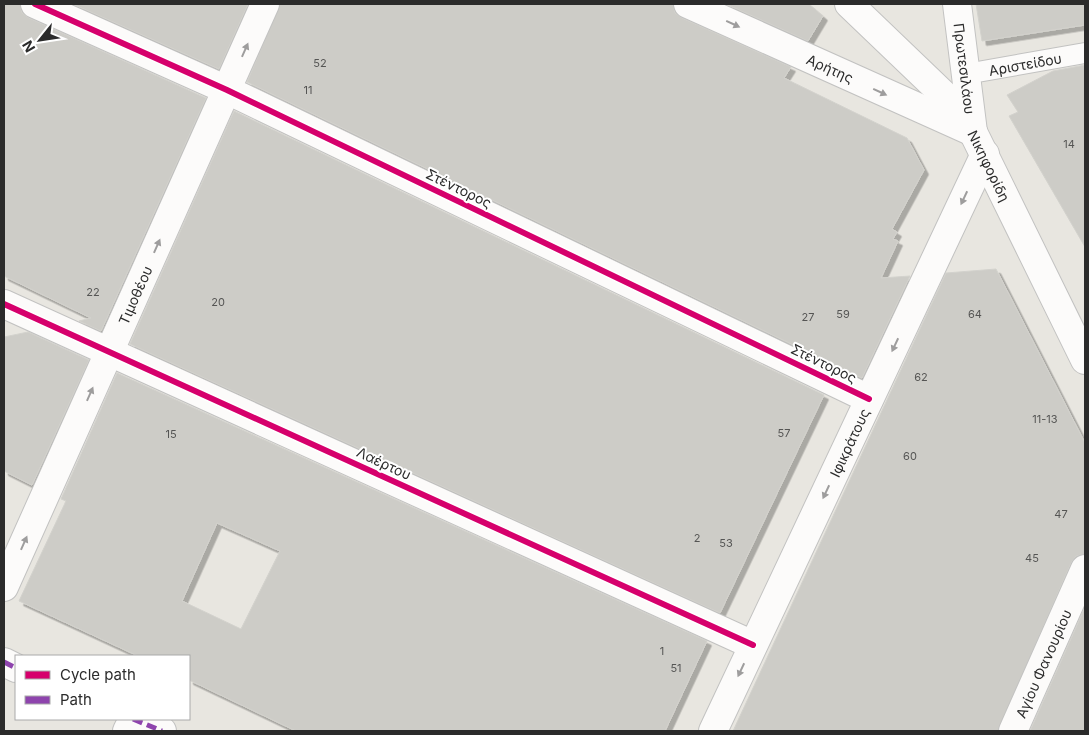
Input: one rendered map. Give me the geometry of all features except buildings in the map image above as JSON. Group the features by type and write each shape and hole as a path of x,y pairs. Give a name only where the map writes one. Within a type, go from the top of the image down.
{"street":[{"name":"Στέντορος","path":"35,4 227,90 869,399"},
{"name":"Τιμοθέου","path":"4,587 266,4"},
{"name":"Αρήτης","path":"688,4 979,143"},
{"name":"Νικηφορίδη","path":"849,4 943,94 979,143 1085,360"},
{"name":"Πρωτεσιλάου","path":"957,4 966,74 979,143"},
{"name":"Ιφικράτους","path":"713,731 869,399 979,143"},
{"name":"Λαέρτου","path":"4,304 753,645"},
{"name":"Αγίου Φανουρίου","path":"1013,731 1085,569"},
{"path":"135,720 162,731"}],"lane":[{"name":"Αριστείδου","path":"966,74 1085,52"}],"marked path":[{"path":"4,662 15,668"},
{"path":"135,720 162,731"}],"cycle path":[{"path":"35,4 227,90 869,399"},
{"path":"4,304 753,645"}]}
